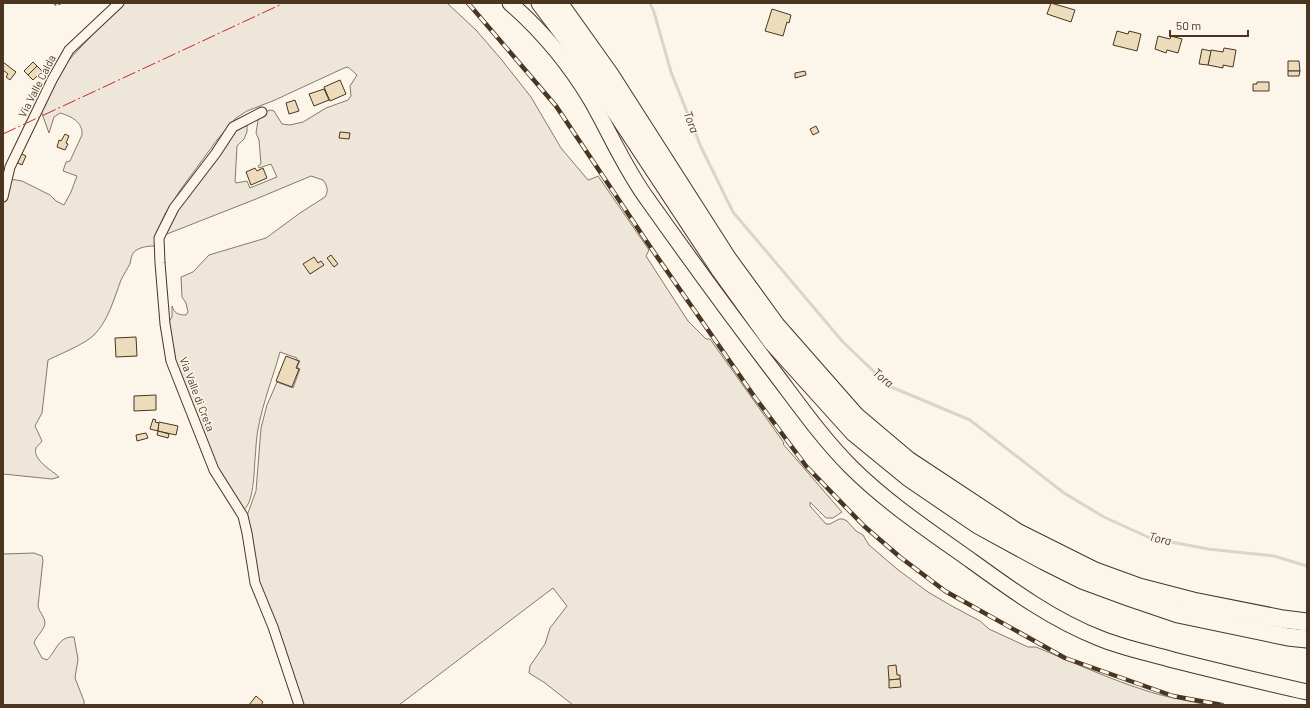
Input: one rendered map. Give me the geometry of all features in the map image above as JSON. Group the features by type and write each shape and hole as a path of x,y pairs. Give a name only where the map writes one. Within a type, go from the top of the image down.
{"highway":[{"path":"540,3 571,44 720,270 772,342 854,432 909,478 978,525 1082,580 1178,614 1288,637 1307,639"},
{"path":"559,3 620,88 728,259 776,325 856,416 908,460 1016,532 1095,571 1139,587 1192,601 1283,620 1307,622"}],"main road":[{"path":"510,3 531,21 550,41 571,69 593,104 629,172 702,277 827,441 876,491 925,528 1039,608 1078,629 1118,645 1220,672 1307,692"}],"street":[{"name":"Via Valle Calda","path":"3,197 10,167 55,74 69,50 119,3"},
{"name":"Via Valle di Creta","path":"262,112 233,127 216,153 174,208 159,238 160,263 165,324 171,361 214,470 243,516 248,533 255,583 273,626 299,705"}],"path":[{"path":"54,3 56,5 62,3"}],"shaded area":[{"path":"122,3 447,3 476,30 501,59 531,97 561,148 588,180 598,176 649,250 646,256 688,321 706,339 710,339 784,443 783,444 842,512 833,518 826,518 810,502 810,506 826,524 830,524 839,519 847,521 856,531 863,535 869,545 897,569 928,592 980,621 989,629 1028,647 1036,647 1130,685 1159,695 1207,705 573,705 545,683 529,673 530,666 545,644 550,628 567,606 553,588 399,705 301,705 259,591 245,521 256,491 261,428 267,405 277,382 293,388 300,369 297,367 300,361 297,360 297,358 280,352 260,419 256,440 254,480 251,495 246,508 242,511 213,469 174,362 168,323 172,317 172,306 175,312 179,314 186,315 188,312 186,303 182,297 181,277 193,272 209,255 266,238 325,197 327,193 326,186 323,180 311,176 167,234 162,231 184,191 247,117 247,132 244,139 237,146 235,182 247,181 250,188 277,177 271,164 259,168 258,166 261,164 259,140 256,133 259,114 270,110 274,111 282,124 290,125 303,122 326,108 348,100 351,96 350,86 357,75 348,67 247,111 236,118 217,140 181,189 165,214 158,230 154,246 141,248 133,253 130,264 121,280 110,309 99,329 85,342 48,360 42,413 35,426 42,441 36,448 36,452 40,461 59,477 52,479 3,474 3,200 10,179 22,181 50,195 56,201 64,205 77,176 63,171 66,162 70,161 82,135 82,130 81,126 76,120 60,113 54,117 49,133 40,108 66,63"},
{"path":"34,553 42,556 43,560 38,606 44,618 45,625 34,643 42,658 47,660 64,639 74,637 78,659 75,678 84,701 84,705 3,705 3,554"}],"building":[{"path":"1051,3 1075,10 1071,22 1047,14"},
{"path":"772,9 791,15 789,23 787,22 783,36 765,31"},
{"path":"1117,31 1128,34 1129,31 1141,34 1137,51 1113,45"},
{"path":"1158,36 1170,39 1171,36 1182,39 1178,53 1167,50 1166,53 1155,49"},
{"path":"1224,48 1236,50 1233,67 1223,65 1223,68 1208,65 1211,50 1223,52"},
{"path":"1202,49 1211,51 1208,65 1199,64"},
{"path":"1288,61 1299,61 1300,71 1288,71"},
{"path":"3,62 16,72 10,80 6,77 8,74 3,70"},
{"path":"33,62 37,66 28,75 24,71"},
{"path":"37,66 42,71 33,80 28,75"},
{"path":"805,71 806,75 795,78 795,73"},
{"path":"1288,71 1300,71 1299,76 1288,76"},
{"path":"340,80 346,94 330,101 324,87"},
{"path":"1257,82 1269,82 1269,91 1253,91 1253,84 1257,84"},
{"path":"324,89 329,100 314,106 309,94"},
{"path":"295,100 299,111 289,114 286,103"},
{"path":"816,126 819,132 813,135 810,129"},
{"path":"340,132 350,133 349,139 339,138"},
{"path":"65,134 69,136 66,143 68,144 65,150 57,147 59,140 61,141"},
{"path":"20,153 26,156 22,165 16,162"},
{"path":"255,168 257,171 263,168 267,178 251,185 246,172"},
{"path":"331,255 338,264 334,267 327,258"},
{"path":"314,257 318,263 321,261 324,265 310,274 303,264"},
{"path":"136,337 137,356 116,357 115,338"},
{"path":"286,356 299,361 296,368 299,369 292,387 276,381"},
{"path":"156,395 156,410 134,411 134,396"},
{"path":"153,419 156,420 155,422 159,423 158,431 150,429"},
{"path":"159,422 178,426 176,435 158,431"},
{"path":"158,431 169,434 168,438 157,435"},
{"path":"146,433 148,438 137,441 136,435"},
{"path":"896,665 897,675 900,675 900,679 889,680 888,666"},
{"path":"900,679 901,687 889,688 889,680"},
{"path":"256,696 263,702 261,705 249,705"}],"waterway":[{"name":"Tora","path":"650,3 654,12 671,72 701,147 733,212 843,342 889,386 970,420 1064,493 1104,517 1150,538 1208,549 1274,556 1307,566"}],"railway":[{"path":"468,3 556,106 651,248 754,396 806,466 864,526 900,557 945,591 1065,658 1173,696 1222,705"}],"power":[{"path":"3,134 284,3"}]}
